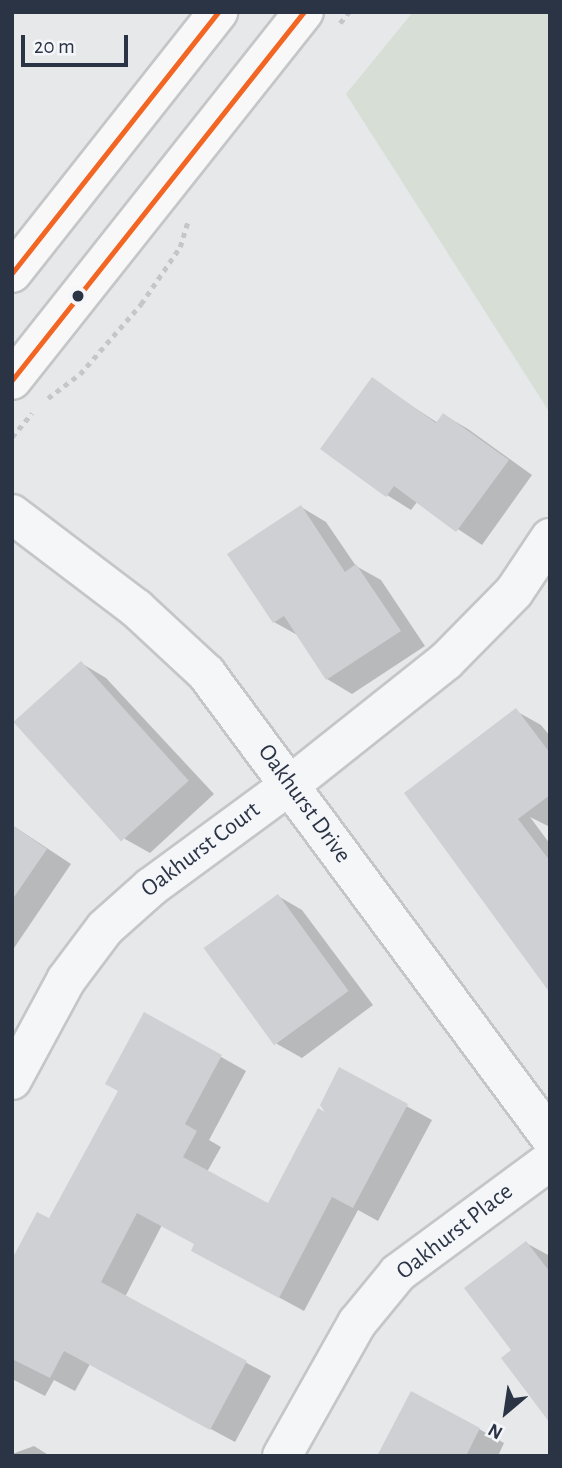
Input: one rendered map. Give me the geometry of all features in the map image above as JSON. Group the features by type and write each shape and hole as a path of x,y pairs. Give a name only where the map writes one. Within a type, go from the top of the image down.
{"main road":[{"path":"12,273 218,12"},
{"path":"12,380 318,22"}],"street":[{"name":"Oakhurst Drive","path":"12,514 175,641 226,697 550,1137"},
{"name":"Oakhurst Court","path":"12,1080 66,980 105,929 151,887 290,785 481,629 514,592 550,538"},
{"name":"Oakhurst Place","path":"282,1456 357,1323 398,1273 431,1245 550,1161"}],"path":[{"path":"318,22 349,12"},
{"path":"12,437 37,407 80,374 141,304 180,247 191,212"}],"shaded area":[{"path":"413,12 550,12 550,413 346,94"}],"building":[{"path":"372,377 436,423 443,413 509,460 456,532 394,486 386,497 320,449"},
{"path":"301,505 345,572 356,564 401,631 326,680 284,616 273,623 227,554"},
{"path":"81,661 189,781 121,842 13,722"},
{"path":"516,708 550,753 550,795 518,819 550,861 550,993 404,793"},
{"path":"12,825 47,849 12,900"},
{"path":"278,894 349,991 274,1045 204,948"},
{"path":"144,1012 222,1055 185,1124 197,1131 183,1157 268,1203 318,1108 325,1112 320,1105 339,1067 408,1104 353,1208 332,1197 279,1298 191,1251 194,1244 137,1213 101,1282 247,1361 210,1430 64,1351 50,1378 12,1359 12,1259 37,1212 49,1218 118,1091 105,1084"},
{"path":"526,1241 550,1272 550,1423 501,1358 511,1350 464,1288"},
{"path":"411,1391 480,1428 466,1456 377,1456"}],"transit line":[{"path":"12,273 218,12"},
{"path":"12,380 304,12"}]}
